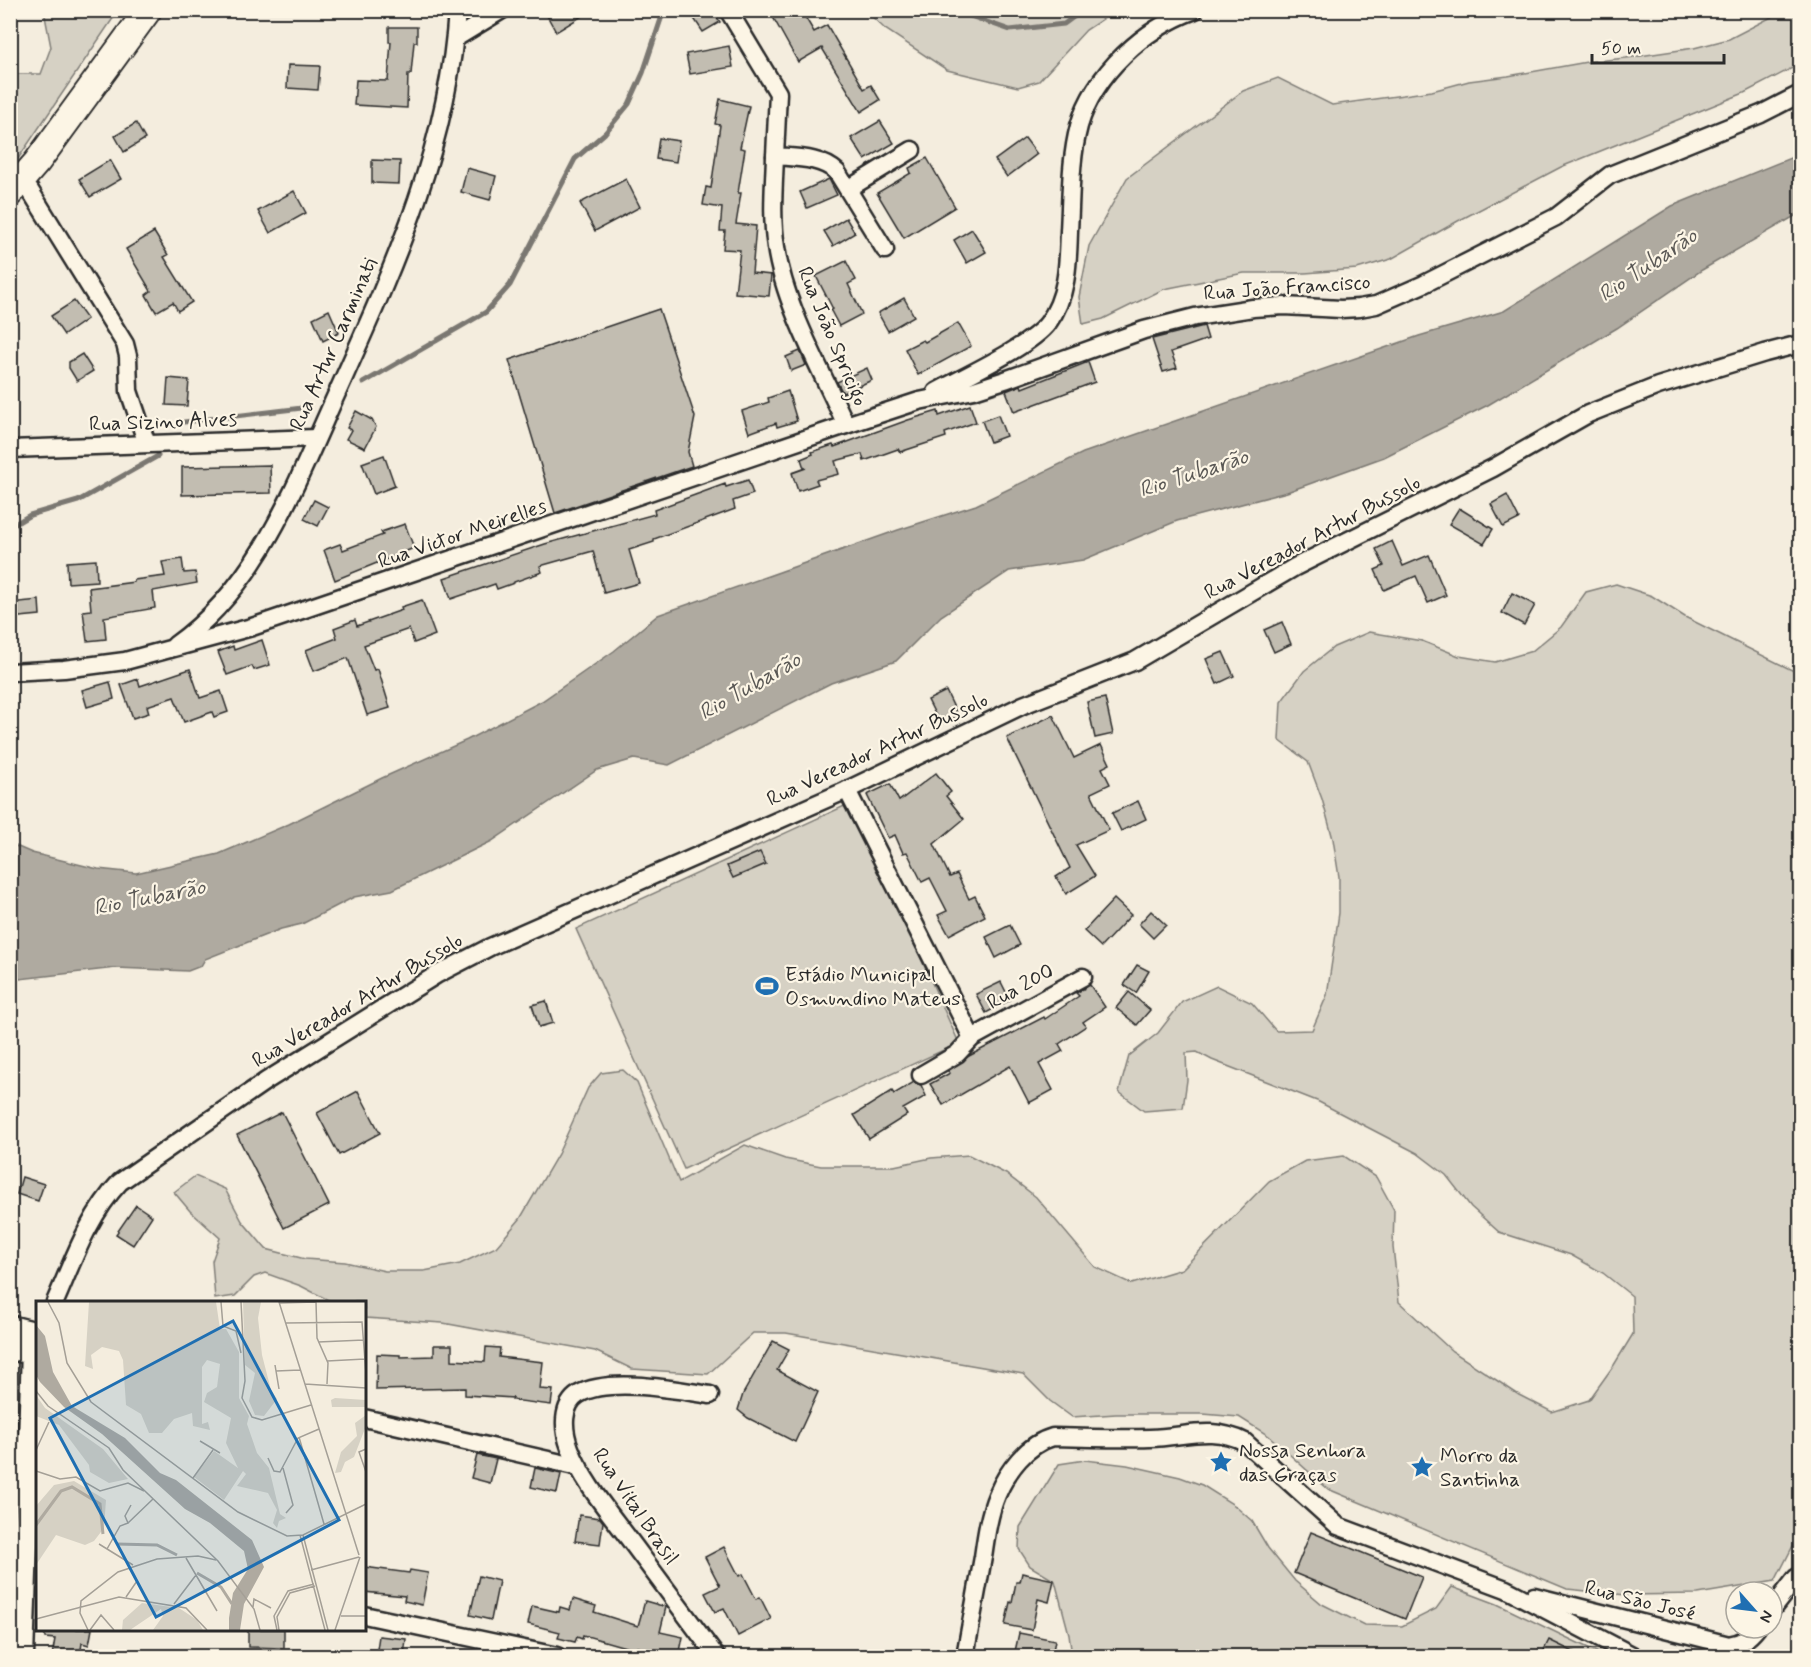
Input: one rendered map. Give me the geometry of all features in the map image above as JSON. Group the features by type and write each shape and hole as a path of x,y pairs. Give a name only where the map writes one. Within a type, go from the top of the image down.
{"main road":[{"path":"17,186 148,10"}],"street":[{"name":"Rua Artur Carminati","path":"165,652 195,630 235,588 274,527 316,438 391,270 419,195 449,87 456,38 457,10"},
{"path":"456,38 502,10"},
{"name":"Rua João Spricigo","path":"728,10 778,93 774,224 780,268 793,308 846,425"},
{"path":"920,401 1035,336 1048,323 1058,305 1068,264 1074,151 1089,101 1120,59 1148,35 1169,21 1195,10"},
{"name":"Rua João Francisco","path":"920,401 974,390 1144,330 1195,316 1284,306 1359,308 1396,298 1556,217 1610,175 1751,118 1800,94"},
{"path":"848,189 912,150"},
{"path":"775,156 821,161 830,165 837,172 885,250"},
{"path":"17,186 125,344 128,356 129,391 147,444"},
{"name":"Rua Vereador Artur Bussolo","path":"55,1301 85,1233 109,1194 137,1170 266,1081 436,975 847,790 1023,705 1135,661 1295,567 1493,468 1588,414 1658,386 1800,344"},
{"name":"Rua Victor Meirelles","path":"10,672 92,666 165,652 314,607 920,401"},
{"name":"Rua Sizino Alves","path":"10,448 316,438"},
{"path":"847,790 972,1038"},
{"name":"Rua 200","path":"921,1075 957,1054 972,1038 1083,977"},
{"path":"10,1327 36,1343"},
{"path":"10,1348 36,1343"},
{"path":"22,1656 32,1543 36,1343"},
{"name":"Rua Vital Brasil","path":"710,1395 635,1386 610,1387 579,1394 570,1402 565,1414 565,1428 569,1446 579,1467 619,1527 716,1656"},
{"path":"366,1418 579,1467"},
{"path":"965,1656 988,1524 996,1496 1006,1477 1021,1458 1043,1440 1053,1437 1158,1438 1208,1432 1233,1435 1257,1451 1338,1526 1506,1589 1634,1656"},
{"path":"1784,1594 1800,1576"},
{"name":"Rua São José","path":"1506,1589 1729,1645 1740,1644 1746,1640"},
{"path":"366,1615 557,1656"}],"shaded area":[{"path":"44,11 118,11 11,169 11,74 41,74 51,47"},
{"path":"866,11 1115,11 1086,30 1039,81 1018,87 947,70 885,29"},
{"path":"1783,11 1800,11 1800,64 1744,93 1561,167 1391,259 1357,269 1305,273 1244,273 1164,289 1103,319 1083,324 1079,297 1089,246 1127,178 1243,91 1278,78 1332,105 1432,91 1469,81 1694,48 1729,39"},
{"path":"1616,584 1652,596 1685,617 1800,674 1800,1537 1798,1536 1776,1580 1724,1580 1724,1590 1698,1594 1626,1595 1567,1589 1328,1489 1269,1436 1239,1417 1203,1414 1116,1414 1072,1417 1050,1401 1023,1374 786,1333 753,1333 708,1374 632,1369 595,1351 443,1323 366,1318 366,1301 330,1301 301,1286 265,1273 254,1277 235,1296 215,1299 212,1261 220,1238 190,1211 174,1192 195,1176 225,1189 242,1221 266,1249 305,1259 345,1262 385,1271 424,1271 460,1264 496,1247 520,1219 558,1154 588,1088 601,1073 623,1070 637,1083 679,1182 745,1145 785,1159 821,1166 894,1166 931,1158 969,1155 1006,1174 1036,1197 1095,1267 1132,1284 1182,1269 1269,1181 1305,1161 1344,1156 1376,1177 1394,1210 1393,1247 1399,1302 1452,1351 1519,1395 1552,1412 1589,1400 1633,1334 1632,1296 1603,1273 1571,1255 1499,1232 1471,1207 1446,1175 1417,1153 1317,1101 1197,1052 1186,1053 1187,1080 1183,1108 1144,1111 1119,1092 1129,1056 1158,1033 1182,1002 1217,986 1252,1003 1276,1031 1312,1030 1327,995 1339,913 1339,877 1333,839 1322,799 1308,762 1279,740 1281,702 1304,671 1334,647 1369,632 1422,641 1459,656 1495,662 1532,651 1561,627 1586,592"},
{"name":"Estádio Municipal Osmundino Mateus","path":"851,803 959,1043 684,1169 576,929"},
{"path":"1085,1460 1127,1465 1180,1477 1202,1485 1234,1505 1252,1521 1268,1548 1295,1581 1322,1604 1364,1625 1402,1626 1436,1609 1452,1587 1497,1604 1605,1656 1072,1656 1069,1634 1055,1581 1030,1566 1019,1549 1020,1527 1059,1464"}],"water":[{"name":"Rio Tubarão","path":"1800,154 1800,213 1702,270 1617,328 1488,405 1384,457 1287,492 1177,521 1083,560 1009,571 941,616 896,661 831,683 669,765 634,759 597,770 492,841 392,890 354,897 302,924 281,929 205,959 201,966 188,971 116,968 11,980 11,844 32,853 98,869 136,873 219,854 289,824 382,778 467,740 542,701 614,651 658,615 898,530 976,505 1083,453 1419,336 1504,311 1672,206"}],"building":[{"path":"544,10 592,10 556,32"},
{"path":"704,10 713,10 720,22 703,32 693,17"},
{"path":"769,10 801,10 814,32 827,25 864,89 871,85 880,100 861,112 822,48 798,62"},
{"path":"389,27 417,27 417,42 414,42 411,74 408,74 407,108 354,105 356,80 388,81 391,42 389,42"},
{"path":"729,46 733,67 690,74 686,54"},
{"path":"288,65 320,66 318,90 287,88"},
{"path":"720,99 749,106 740,148 745,149 736,224 756,226 752,273 771,275 769,296 735,293 740,250 723,249 725,231 720,231 722,208 703,205 706,187 711,188 720,125 715,124"},
{"path":"880,121 894,143 865,160 851,138"},
{"path":"136,123 145,139 124,152 115,136"},
{"path":"659,138 679,141 676,162 656,159"},
{"path":"1025,138 1037,154 1007,177 995,160"},
{"path":"927,158 955,207 904,238 877,193 911,173 909,168"},
{"path":"110,160 121,179 90,197 79,179"},
{"path":"372,160 400,161 399,184 372,183"},
{"path":"467,168 496,176 490,200 461,192"},
{"path":"626,179 640,207 595,231 580,203"},
{"path":"829,179 837,195 807,208 800,192"},
{"path":"294,191 306,213 270,233 258,211"},
{"path":"846,218 855,233 833,246 824,231"},
{"path":"972,229 986,252 967,263 954,240"},
{"path":"154,232 168,255 164,257 192,302 178,311 173,302 156,312 146,295 151,291 126,249"},
{"path":"846,261 856,280 848,284 862,314 839,326 816,276"},
{"path":"904,298 914,316 888,331 878,313"},
{"path":"74,301 87,319 64,335 51,316"},
{"path":"659,309 695,417 688,452 692,466 555,513 509,360"},
{"path":"329,310 339,333 323,341 313,318"},
{"path":"958,323 971,346 918,375 905,349 923,340 925,342"},
{"path":"1204,326 1208,339 1171,352 1177,368 1163,372 1152,339"},
{"path":"800,351 806,365 791,371 786,357"},
{"path":"82,354 93,371 77,381 69,368 69,362"},
{"path":"1088,362 1095,382 1014,412 1006,391 1021,385 1022,388"},
{"path":"867,368 872,380 843,393 837,382"},
{"path":"168,378 189,380 187,406 166,405"},
{"path":"788,391 797,421 777,427 776,423 749,433 742,411 769,402 768,398"},
{"path":"970,405 976,422 945,433 946,437 900,452 898,449 864,461 862,454 835,461 839,474 816,480 818,484 798,491 792,473 806,468 801,459 813,454 812,452 833,445 834,447 938,411 939,416"},
{"path":"356,411 372,420 376,427 365,448 346,439 351,430 347,428"},
{"path":"998,415 1006,436 990,442 982,421"},
{"path":"384,455 395,486 374,494 362,463"},
{"path":"270,465 271,493 182,495 182,467"},
{"path":"748,480 753,494 733,501 735,509 629,550 639,583 604,593 593,551 540,566 542,572 497,589 495,584 451,599 444,578 545,544 655,514 654,510 725,484 726,487"},
{"path":"1507,495 1519,519 1503,527 1491,504"},
{"path":"314,500 328,507 318,526 304,519"},
{"path":"1459,508 1493,529 1484,544 1449,524"},
{"path":"405,524 414,548 335,580 324,550 340,544 343,550 383,535 381,532"},
{"path":"1392,541 1403,566 1429,555 1446,595 1428,603 1416,576 1384,590 1375,570 1384,566 1376,549"},
{"path":"182,559 184,573 195,572 197,583 153,591 155,608 104,617 106,639 87,641 83,611 91,610 89,588 165,576 162,562"},
{"path":"96,560 97,581 68,583 67,562"},
{"path":"1512,593 1535,605 1524,625 1502,613"},
{"path":"39,600 40,615 10,618 10,603"},
{"path":"422,600 435,635 414,643 409,629 364,645 374,670 378,669 390,708 367,715 348,658 314,671 306,650 337,638 334,628 355,620 357,626 402,610 401,607"},
{"path":"1282,622 1291,644 1274,652 1264,630"},
{"path":"262,640 270,665 254,670 252,666 227,675 218,652 233,646 234,650"},
{"path":"1223,652 1234,676 1217,684 1206,659"},
{"path":"190,669 200,698 221,691 228,712 214,717 212,712 184,722 174,697 147,706 149,713 133,718 121,685 138,679 140,686"},
{"path":"110,682 114,699 87,707 82,690"},
{"path":"946,691 958,716 940,724 928,700"},
{"path":"1105,698 1113,734 1095,738 1087,702"},
{"path":"1053,715 1074,758 1101,745 1110,764 1102,768 1110,784 1091,793 1109,830 1076,845 1095,876 1066,894 1056,877 1070,868 1007,738"},
{"path":"936,773 951,792 946,796 964,819 934,844 950,877 957,874 969,899 975,896 985,916 949,935 938,915 947,911 930,878 922,882 907,852 903,853 895,835 888,838 867,795 890,784 899,801"},
{"path":"1138,801 1146,819 1121,831 1112,813"},
{"path":"760,852 766,864 733,878 727,866"},
{"path":"1114,899 1131,915 1101,947 1084,931"},
{"path":"1151,911 1166,925 1153,938 1139,924"},
{"path":"1010,925 1020,945 996,958 986,937"},
{"path":"1137,965 1149,971 1136,993 1124,985"},
{"path":"1001,982 1010,1000 986,1013 976,994"},
{"path":"1090,985 1105,1007 1083,1022 1086,1026 1059,1044 1063,1051 1039,1064 1053,1090 1029,1103 1010,1066 943,1105 930,1084 950,1073 948,1071 969,1056 1044,1017 1045,1019 1079,996 1076,993"},
{"path":"1129,992 1150,1010 1137,1025 1116,1008"},
{"path":"546,1001 553,1023 539,1027 532,1005"},
{"path":"914,1082 921,1085 926,1096 903,1109 907,1115 869,1139 854,1115 892,1091 894,1094"},
{"path":"358,1091 380,1133 339,1155 317,1113"},
{"path":"282,1112 329,1205 284,1228 237,1135"},
{"path":"22,1177 44,1184 38,1201 17,1194"},
{"path":"136,1205 152,1216 133,1245 116,1234"},
{"path":"773,1341 789,1349 777,1370 818,1392 795,1442 748,1418 738,1410 743,1394"},
{"path":"434,1345 452,1345 452,1360 485,1362 486,1347 500,1348 499,1357 543,1362 540,1389 553,1390 551,1405 512,1400 513,1398 465,1395 465,1388 376,1390 377,1354 400,1355 400,1357 434,1356"},
{"path":"477,1455 496,1459 490,1483 471,1478"},
{"path":"535,1468 561,1474 557,1493 531,1487"},
{"path":"579,1515 600,1518 603,1522 600,1544 575,1541"},
{"path":"1311,1532 1422,1577 1405,1619 1294,1573"},
{"path":"724,1547 739,1576 743,1574 756,1599 760,1597 771,1619 738,1636 724,1608 715,1612 705,1593 720,1586 705,1557"},
{"path":"366,1567 428,1573 422,1605 404,1601 405,1596 366,1592"},
{"path":"1022,1573 1054,1580 1049,1602 1038,1599 1032,1630 1005,1625 1016,1582 1020,1582"},
{"path":"479,1576 499,1581 491,1620 470,1615"},
{"path":"573,1599 596,1606 594,1612 638,1626 645,1601 666,1607 660,1632 683,1637 679,1656 637,1647 636,1650 587,1636 583,1636 582,1639 577,1637 575,1642 558,1638 560,1632 528,1624 532,1606 559,1612 560,1607 570,1610"},
{"path":"45,1631 92,1631 89,1645 82,1643 80,1656 52,1656 55,1639 45,1638"},
{"path":"248,1631 284,1631 284,1648 248,1647"},
{"path":"1019,1633 1055,1640 1052,1656 1014,1656"},
{"path":"379,1636 406,1639 404,1656 376,1656"},
{"path":"1549,1640 1582,1656 1541,1656"}],"waterway":[{"path":"363,383 486,312 510,285 575,159 605,133 629,104 643,73 664,10"},
{"path":"953,10 1010,30 1064,24 1083,10"},
{"path":"184,422 302,408"},
{"path":"10,527 30,515 78,501 158,456"}],"place":[{"name":"Estádio Municipal Osmundino Mateus","path":"767,986"},
{"name":"Nossa Senhora das Graças","path":"1221,1462"},
{"name":"Morro da Santinha","path":"1422,1467"}]}
